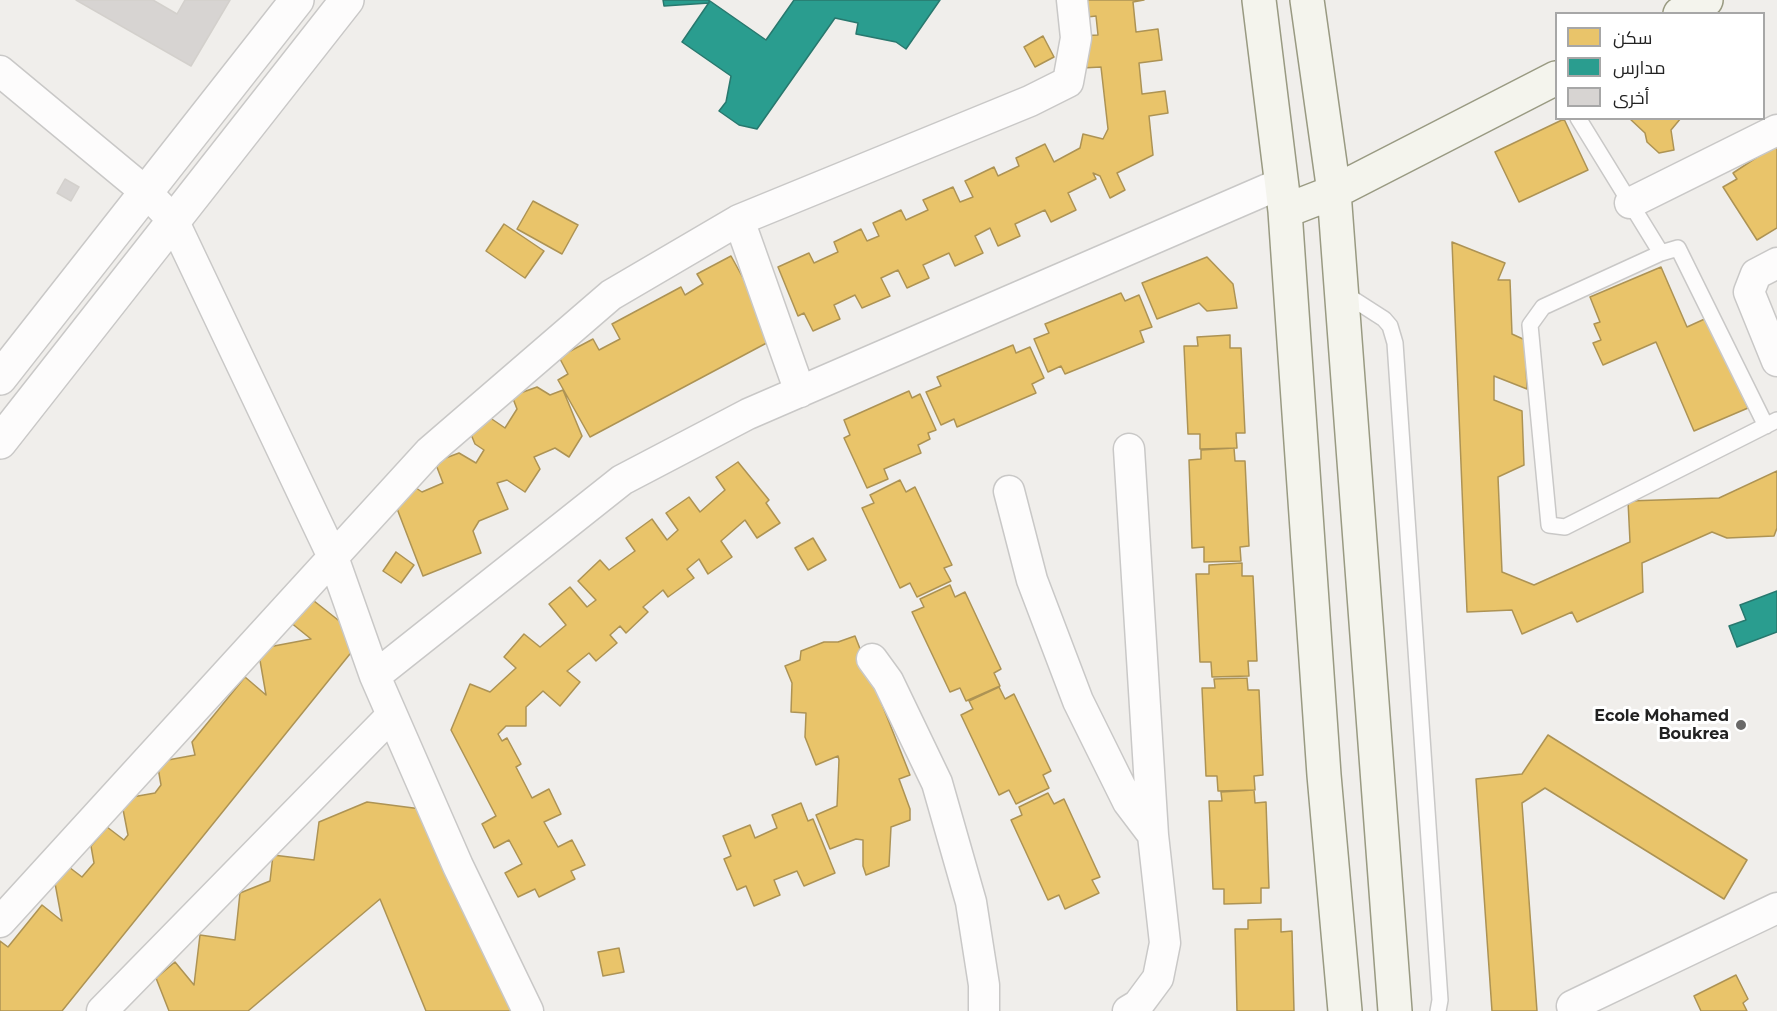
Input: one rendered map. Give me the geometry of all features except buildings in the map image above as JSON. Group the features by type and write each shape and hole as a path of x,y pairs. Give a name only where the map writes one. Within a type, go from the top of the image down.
{"main road":[{"path":"1259,0 1283,197 1324,775 1345,1011"},
{"path":"1307,0 1335,192 1395,1011"},
{"path":"1684,12 1706,0"},
{"path":"1283,197 1335,192 1555,81"}],"street":[{"path":"0,378 297,0"},
{"path":"0,442 347,0"},
{"path":"0,922 429,452 610,295 738,220 1030,101 1068,82 1076,38 1072,0"},
{"path":"0,71 147,193 173,220 333,557 375,676 458,866 528,1011"},
{"path":"1630,203 1777,130"},
{"path":"375,676 622,480 748,414 1283,197"},
{"path":"738,220 800,392"},
{"path":"1777,263 1756,274 1749,292 1777,361"},
{"path":"1128,1011 1138,1005 1158,978 1165,943 1153,835 1129,449"},
{"path":"1009,491 1032,580 1078,701 1128,802 1153,835"},
{"path":"872,659 888,681 937,783 971,902 984,985 984,1011"},
{"path":"102,1011 392,715"},
{"path":"1572,1006 1777,908"}],"lane":[{"path":"1579,120 1661,253"},
{"path":"1678,248 1772,423 1565,527 1549,525 1530,325 1543,307 1661,253 1678,248"},
{"path":"1342,292 1384,319 1390,326 1395,343 1440,1000 1438,1011"}],"place":[{"name":"Ecole Mohamed Boukrea","path":"1741,725"}]}
